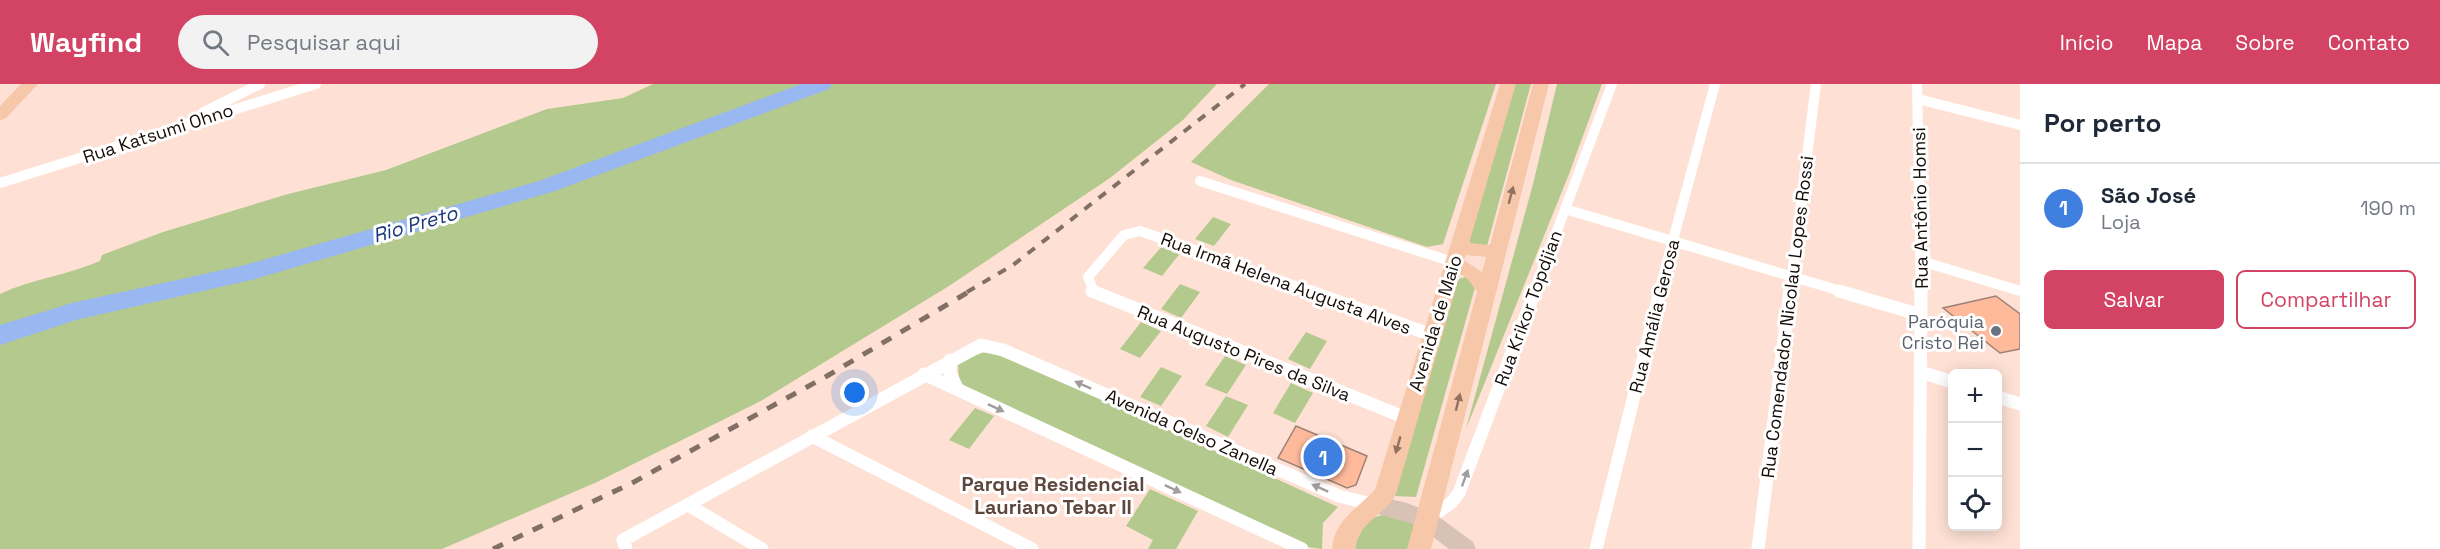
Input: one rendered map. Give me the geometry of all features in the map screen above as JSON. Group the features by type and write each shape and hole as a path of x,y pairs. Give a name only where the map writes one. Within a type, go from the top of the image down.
{"main road":[{"path":"0,101 15,84"},
{"path":"0,115 30,84"},
{"name":"Avenida de Maio","path":"1344,549 1348,528 1375,505 1384,494 1508,84"},
{"path":"1419,549 1540,84"},
{"path":"1456,255 1496,252"},
{"path":"1456,255 1486,291"}],"street":[{"path":"168,131 260,84"},
{"name":"Rua Katsumi Ohno","path":"0,183 316,84"},
{"name":"Rua Krikor Topdjian","path":"1427,520 1452,502 1459,493 1612,84"},
{"name":"Rua Amália Gerosa","path":"1596,549 1672,241 1715,84"},
{"name":"Rua Comendador Nicolau Lopes Rossi","path":"1758,549 1816,84"},
{"name":"Rua Antônio Homsi","path":"1917,84 1921,261 1918,549"},
{"path":"1918,99 2020,125"},
{"path":"1200,181 1456,255"},
{"path":"1565,209 1921,315"},
{"name":"Rua Irmã Helena Augusta Alves","path":"1087,283 1091,270 1124,235 1140,231 1432,335"},
{"path":"1921,261 2020,291"},
{"name":"Rua Augusto Pires da Silva","path":"1087,283 1098,295 1406,418"},
{"name":"Avenida Celso Zanella","path":"950,360 981,345 1003,350 1339,496 1404,511 1427,520 1465,549"},
{"path":"625,545 688,505 950,360 950,373 958,390"},
{"path":"1921,372 1948,380"},
{"path":"924,374 1302,549"},
{"path":"2002,398 2020,404"},
{"path":"812,436 1032,549"},
{"path":"688,505 762,549"}],"green space":[{"path":"653,84 1217,84 1183,120 1110,178 949,286 759,402 597,482 442,549 0,549 0,294 24,284 88,266 100,261 102,255 163,232 288,194 386,170 547,109 623,98"},
{"path":"1269,84 1496,84 1443,244 1427,247 1231,180 1191,162"},
{"path":"1515,84 1531,84 1487,246 1473,245 1469,242"},
{"path":"1557,84 1602,84 1569,174 1466,429 1533,184"},
{"path":"1213,217 1231,224 1214,246 1195,239"},
{"path":"1163,245 1181,252 1162,276 1143,268"},
{"path":"1465,277 1476,284 1416,497 1394,496 1456,280"},
{"path":"1180,284 1200,292 1181,318 1161,309"},
{"path":"1141,322 1161,331 1140,358 1120,349"},
{"path":"1306,332 1327,341 1310,369 1288,359"},
{"path":"995,351 1338,507 1323,523 1322,549 1307,547 959,383 958,362"},
{"path":"1225,356 1246,365 1227,394 1205,385"},
{"path":"1161,367 1182,376 1161,406 1140,397"},
{"path":"1291,383 1313,393 1295,423 1273,413"},
{"path":"1226,396 1248,405 1228,437 1206,426"},
{"path":"975,408 994,416 969,449 949,440"},
{"path":"1150,489 1198,511 1176,549 1148,549 1153,540 1126,526"},
{"path":"1386,514 1417,520 1410,549 1352,549 1368,519"}],"building":[{"name":"Paróquia Cristo Rei","path":"1996,296 2020,314 2020,349 2000,353 1943,308"},
{"path":"1296,426 1367,456 1356,485 1347,488 1278,458"}],"waterway":[{"name":"Rio Preto","path":"0,335 72,312 246,273 547,186 821,84"}],"railway":[{"path":"967,292 1013,265 1245,84"},
{"path":"493,549 632,483 827,376 970,291"}],"place":[{"name":"Paróquia Cristo Rei","path":"1996,331"},
{"name":"São José","path":"1323,457"}],"district":[{"name":"Parque Residencial Lauriano Tebar II","path":"1053,496"}]}
